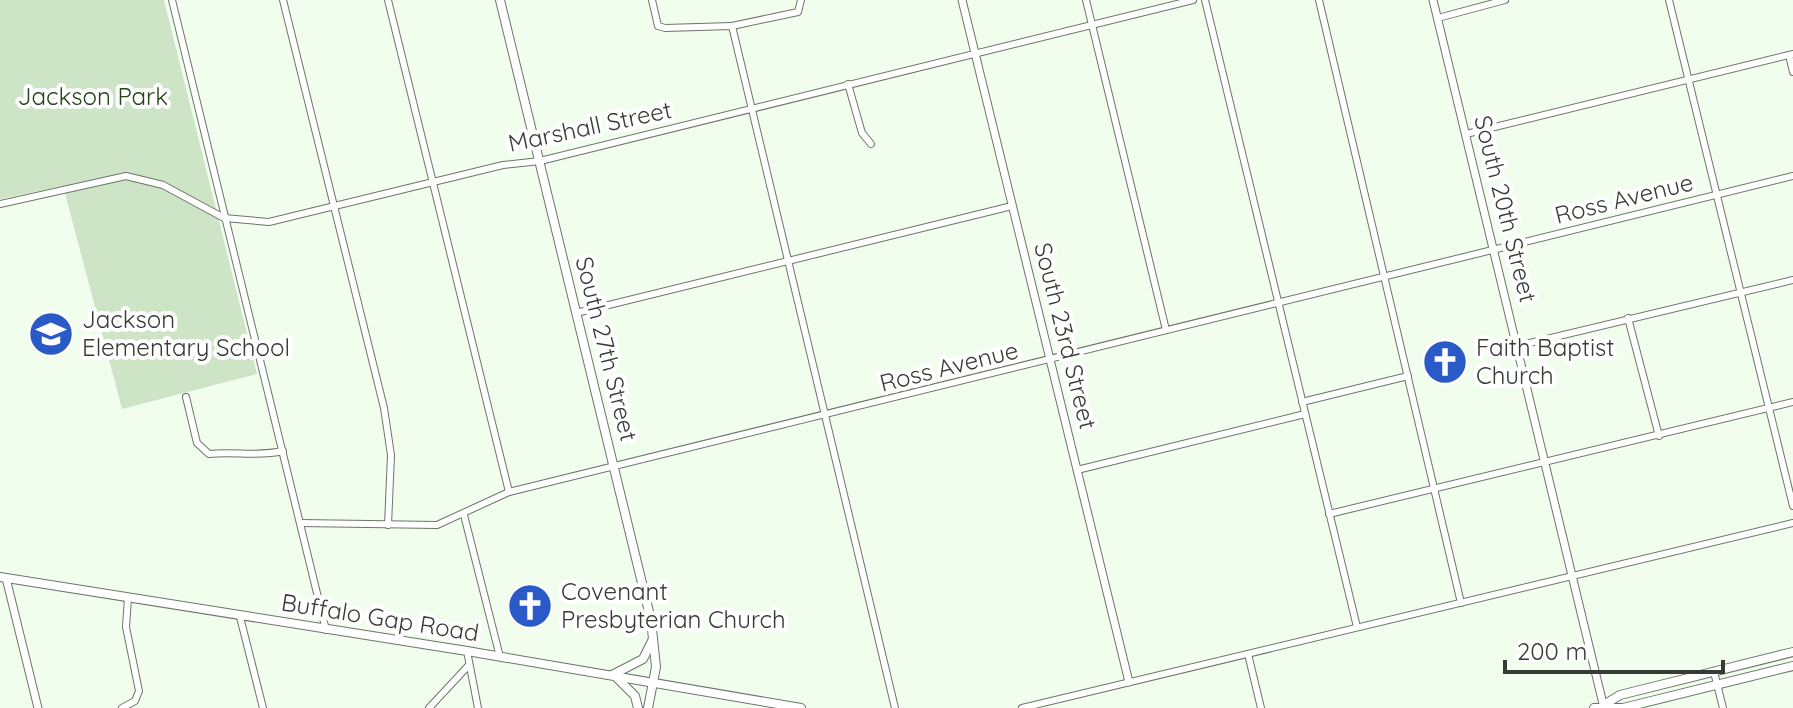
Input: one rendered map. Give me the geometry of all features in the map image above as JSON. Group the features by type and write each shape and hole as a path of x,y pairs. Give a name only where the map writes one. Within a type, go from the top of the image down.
{"main road":[{"name":"South 27th Street","path":"500,0 654,635 654,684 648,708"},
{"name":"Buffalo Gap Road","path":"3,578 467,651 801,708"},
{"path":"638,708 635,696 612,677 643,659 654,635"},
{"path":"1601,707 1620,695 1793,652"},
{"path":"1601,707 1623,708 1793,666"}],"street":[{"path":"172,0 326,630"},
{"path":"283,0 389,434 388,525"},
{"path":"388,0 509,492"},
{"path":"652,0 658,26 665,28 732,26 798,12 801,0"},
{"name":"South 23rd Street","path":"962,0 1129,682"},
{"path":"1086,0 1166,330"},
{"name":"Marshall Street","path":"0,204 126,176 163,185 224,218 269,222 503,165 540,161 1193,0"},
{"path":"1205,0 1357,627"},
{"path":"1319,0 1461,603"},
{"name":"South 20th Street","path":"1433,0 1495,249 1601,707"},
{"path":"1438,18 1505,0"},
{"path":"1669,0 1793,506"},
{"path":"732,26 895,708"},
{"path":"1466,134 1791,55 1793,72"},
{"path":"848,84 862,133 871,144"},
{"name":"Ross Avenue","path":"300,523 437,525 509,492 1793,176"},
{"path":"576,313 1012,206"},
{"path":"1517,346 1793,280"},
{"path":"1628,318 1659,436"},
{"path":"1302,402 1408,376"},
{"path":"186,397 197,443 209,454 237,452 262,456 283,451"},
{"path":"1329,514 1793,402"},
{"path":"1077,470 1305,414"},
{"path":"464,515 500,657"},
{"path":"1022,708 1793,523"},
{"path":"3,578 38,708"},
{"path":"122,708 135,701 139,691 126,627 128,598"},
{"path":"240,617 263,708"},
{"path":"467,651 478,708"},
{"path":"1248,654 1261,708"},
{"path":"429,708 469,665"},
{"path":"1714,672 1723,708"}],"green space":[{"name":"Jackson Park","path":"0,0 164,0 257,374 122,409 63,186 0,199"}],"place":[{"name":"Jackson Elementary School","path":"51,334"},
{"name":"Faith Baptist Church","path":"1445,362"},
{"name":"Covenant Presbyterian Church","path":"530,606"}]}
